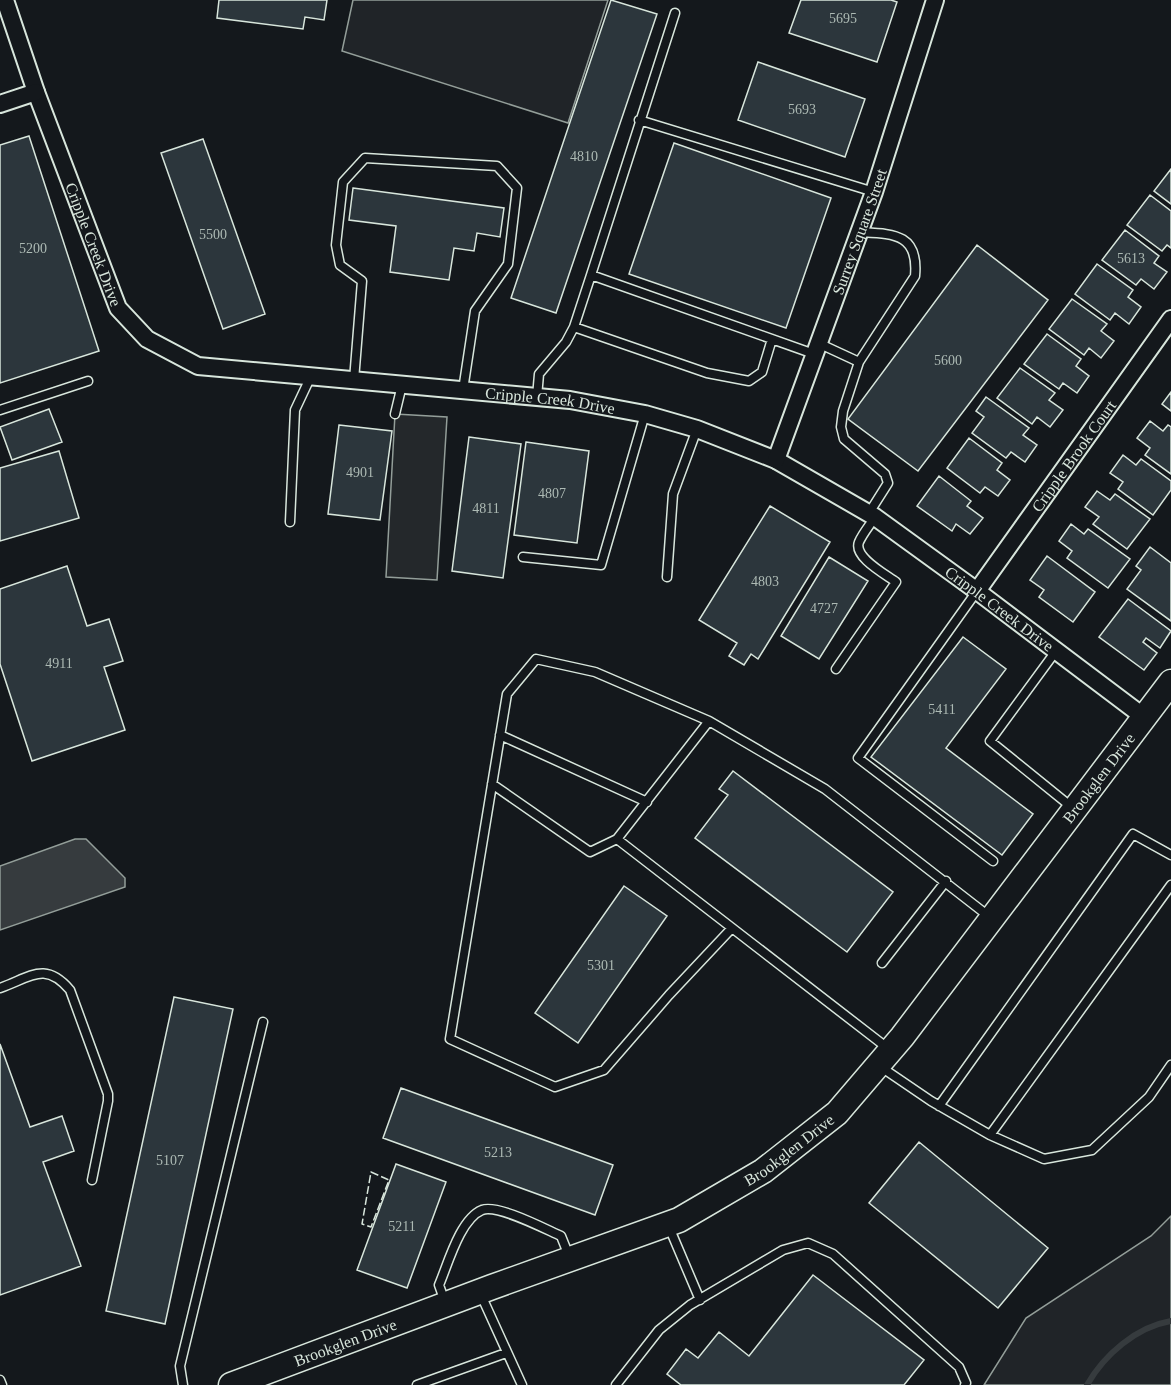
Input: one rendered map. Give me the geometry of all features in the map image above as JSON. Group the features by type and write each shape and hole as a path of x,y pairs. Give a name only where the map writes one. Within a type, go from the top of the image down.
{"street":[{"name":"Cripple Creek Drive","path":"5,0 36,92 118,308 147,339 198,366 570,400 645,414 697,429 776,460 872,515 1144,717"},
{"name":"Surrey Square Street","path":"776,460 874,192 935,0"},
{"path":"0,104 36,92"},
{"name":"Cripple Brook Court","path":"977,591 1171,319"},
{"name":"Brookglen Drive","path":"231,1385 480,1291 679,1220 763,1171 837,1113 884,1058 1171,682"}],"lane":[{"path":"537,397 539,374 566,342 574,327 675,13"},
{"path":"639,120 874,192"},
{"path":"354,380 362,281 340,265 336,245 343,182 365,158 497,166 517,188 508,264 475,311 463,390"},
{"path":"836,669 896,582 862,558 858,550 858,544 888,483 885,474 844,439 841,427 843,411 859,362 915,276 916,261 911,246 902,238 892,234 859,232"},
{"path":"591,275 772,339 859,362"},
{"path":"574,327 707,373 749,381 762,372 772,339"},
{"path":"290,522 295,410 311,376"},
{"path":"0,410 88,381"},
{"path":"395,414 402,385"},
{"path":"523,557 601,565 645,414"},
{"path":"667,577 673,494 697,429"},
{"path":"977,591 858,758 993,861"},
{"path":"1056,651 990,741 1074,809"},
{"path":"732,928 669,995 604,1070 555,1087 450,1039 507,694 536,659 595,672 710,721 825,789 992,918"},
{"path":"492,784 590,852 617,839 710,721"},
{"path":"500,735 646,802"},
{"path":"939,1106 1133,834 1171,855"},
{"path":"617,839 732,928 884,1058 914,1092 990,1135 1044,1159 1092,1150 1149,1097 1171,1065"},
{"path":"882,963 946,881"},
{"path":"990,1135 1171,885"},
{"path":"0,988 41,973 51,973 70,990 108,1094 92,1180"},
{"path":"183,1385 180,1366 263,1022"},
{"path":"445,1304 439,1285 463,1227 483,1209 499,1210 561,1236 571,1259"},
{"path":"667,1224 700,1299"},
{"path":"616,1385 659,1330 700,1299 783,1250 808,1243 833,1254 959,1367 965,1385"},
{"path":"480,1291 522,1385"},
{"path":"417,1385 506,1353"},
{"path":"0,1380 2,1385"}],"shaded area":[{"path":"353,0 608,0 568,123 342,51"},
{"path":"395,414 447,417 437,580 386,577"},
{"path":"75,839 86,839 125,878 125,887 0,930 0,866"},
{"path":"1171,1216 1171,1385 984,1385 1026,1318 1151,1236"}],"building":[{"path":"219,0 327,0 324,20 305,17 303,29 217,18"},
{"path":"611,0 657,14 556,313 511,298"},
{"path":"801,0 891,0 897,2 877,62 789,33"},
{"path":"758,62 865,99 845,157 738,120"},
{"path":"29,136 99,351 0,383 0,145"},
{"path":"203,139 265,314 223,329 161,153"},
{"path":"674,143 831,198 786,328 629,274"},
{"path":"1171,169 1171,204 1154,191"},
{"path":"353,188 504,208 500,237 477,233 474,251 454,248 449,280 390,272 396,226 349,220"},
{"path":"1150,195 1171,211 1171,248 1167,245 1162,251 1127,225"},
{"path":"1125,230 1159,256 1154,263 1167,272 1154,289 1141,279 1136,285 1102,260"},
{"path":"977,245 1048,300 918,471 848,419"},
{"path":"1097,264 1133,290 1128,297 1141,307 1129,324 1115,313 1110,320 1075,294"},
{"path":"1072,299 1107,324 1101,331 1114,341 1101,358 1089,348 1084,355 1049,329"},
{"path":"1047,334 1081,359 1076,366 1089,376 1077,393 1063,383 1059,389 1024,364"},
{"path":"1020,368 1055,393 1049,400 1063,410 1050,427 1037,417 1032,424 997,398"},
{"path":"1171,392 1171,411 1162,404"},
{"path":"986,397 1029,428 1023,435 1037,445 1025,462 1011,452 1006,458 972,433 984,417 976,411"},
{"path":"49,409 62,442 12,460 0,427"},
{"path":"1150,421 1163,431 1168,425 1171,427 1171,474 1145,455 1150,448 1137,438"},
{"path":"339,425 392,431 380,520 328,514"},
{"path":"469,437 521,444 503,578 452,571"},
{"path":"969,438 1002,463 997,470 1010,480 998,496 985,487 980,493 947,468"},
{"path":"526,442 589,451 577,543 514,535"},
{"path":"59,451 79,518 0,541 0,468"},
{"path":"1123,455 1136,465 1141,459 1171,481 1171,490 1153,515 1118,489 1123,482 1110,473"},
{"path":"939,476 971,501 967,506 983,518 970,534 956,524 952,531 917,506"},
{"path":"1097,491 1110,500 1115,494 1150,519 1127,549 1093,524 1099,517 1085,507"},
{"path":"770,506 830,542 758,659 751,654 744,665 729,656 737,643 699,620"},
{"path":"1071,524 1084,534 1088,529 1130,559 1108,588 1067,558 1072,551 1059,541"},
{"path":"1150,547 1171,563 1171,621 1127,589 1141,570 1136,566"},
{"path":"1047,556 1095,592 1073,622 1039,597 1044,590 1030,580"},
{"path":"829,557 868,581 819,659 781,636"},
{"path":"67,566 87,626 109,619 123,661 104,667 125,730 32,761 0,664 0,589"},
{"path":"1128,599 1171,631 1160,648 1146,638 1143,642 1157,653 1144,670 1099,637"},
{"path":"963,637 1006,669 946,748 1033,814 1002,855 871,757"},
{"path":"733,771 893,892 847,952 695,838 728,795 719,789"},
{"path":"624,886 667,916 578,1043 535,1013"},
{"path":"174,997 233,1009 165,1324 106,1311"},
{"path":"0,1044 30,1127 62,1116 74,1151 43,1162 81,1266 0,1295"},
{"path":"401,1088 613,1165 595,1215 383,1138"},
{"path":"919,1142 1048,1248 998,1308 869,1203"},
{"path":"396,1164 446,1182 407,1288 357,1270"},
{"path":"813,1275 924,1360 904,1385 681,1385 667,1374 686,1349 698,1358 719,1332 749,1356"}],"waterway":[{"path":"1087,1385 1102,1363 1122,1344 1146,1329 1171,1321"}],"fence":[{"path":"371,1172 389,1180 371,1227 362,1224 371,1172"}]}
